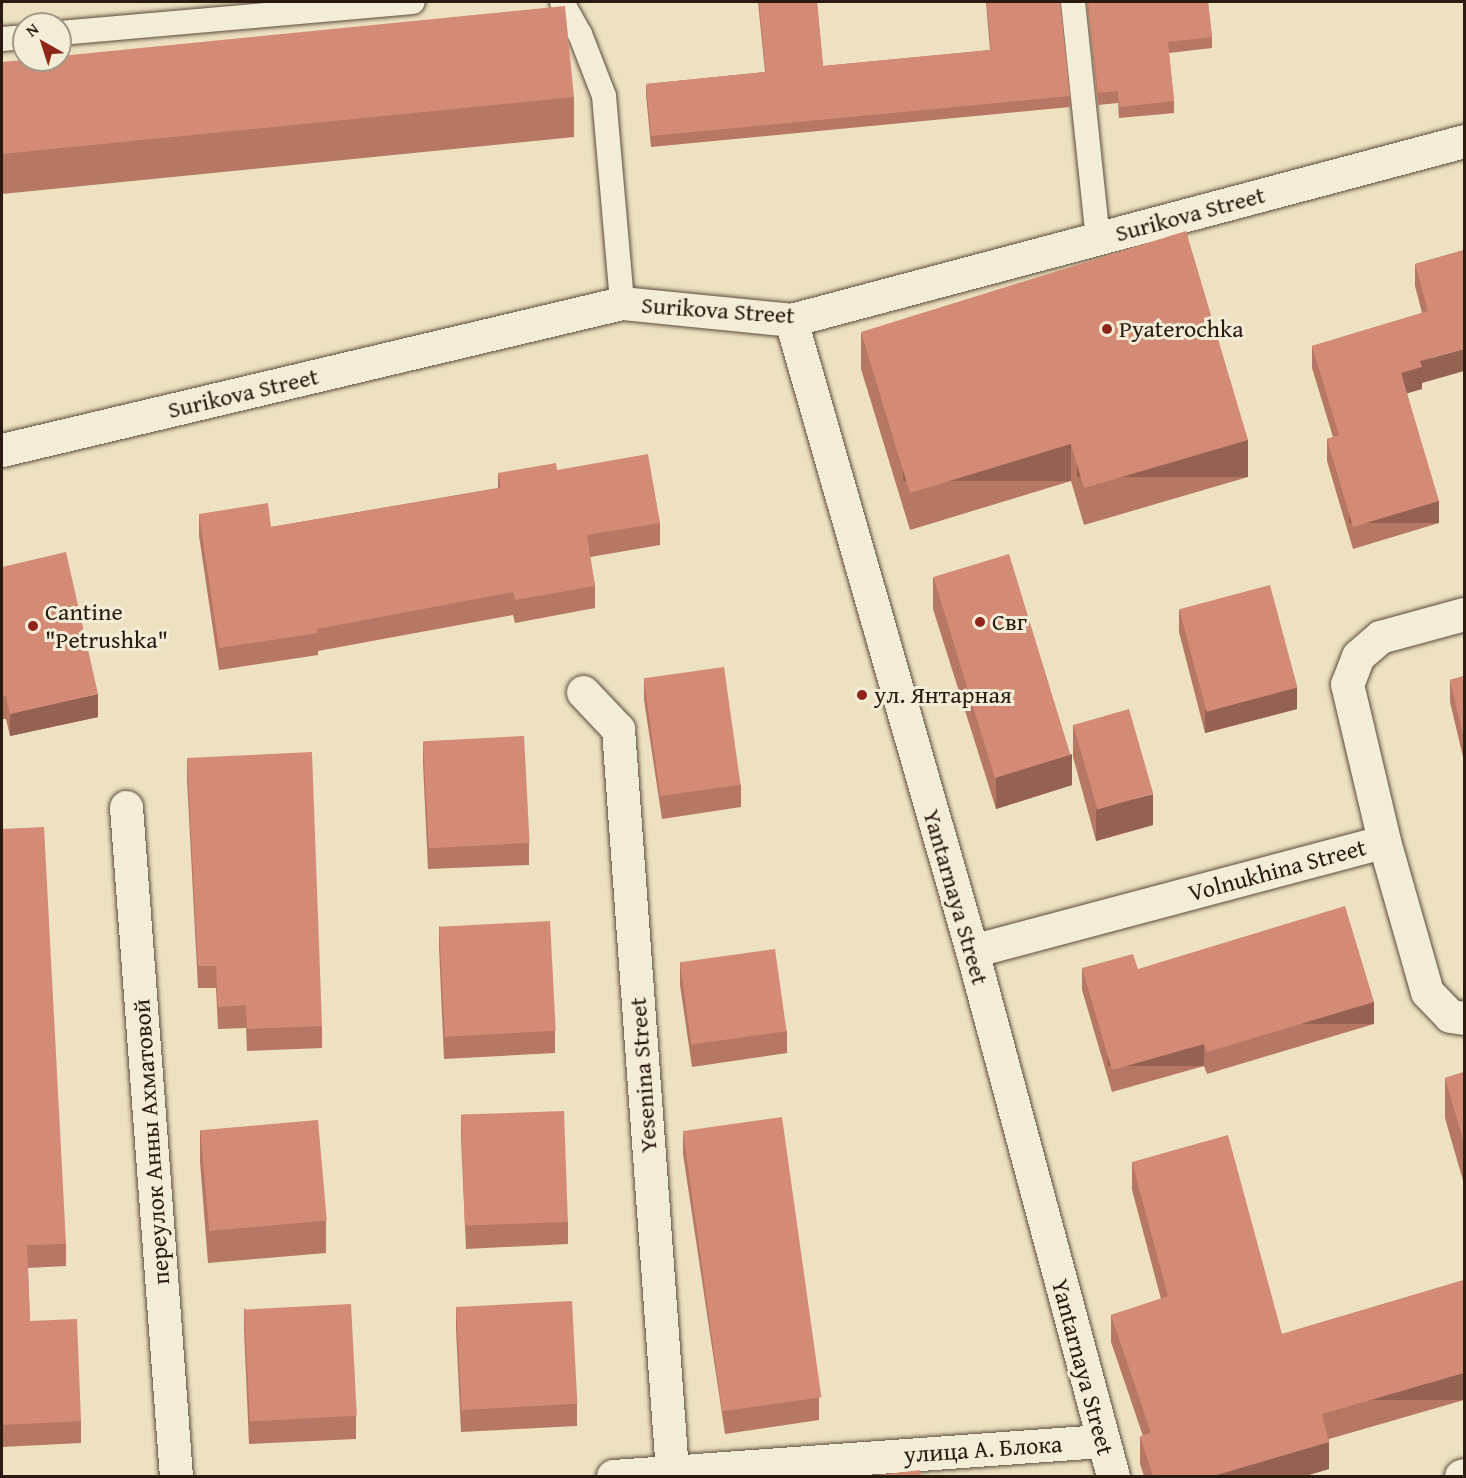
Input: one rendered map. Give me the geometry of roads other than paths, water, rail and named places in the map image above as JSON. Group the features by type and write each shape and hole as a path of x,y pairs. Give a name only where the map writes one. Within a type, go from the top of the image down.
{"street":[{"name":"Surikova Street","path":"2,450 622,303 791,320 1464,141"},
{"name":"Yantarnaya Street","path":"791,320 972,951 1113,1476"},
{"path":"1384,841 1347,684 1358,656 1380,637 1464,614"},
{"name":"Yesenina Street","path":"583,692 618,729 672,1472"},
{"name":"переулок Анны Ахматовой","path":"126,807 176,1476"},
{"name":"Volnukhina Street","path":"972,951 1384,841 1427,992 1450,1016 1464,1018"},
{"name":"улица А. Блока","path":"613,1476 1102,1441"}],"lane":[{"path":"72,32 413,2"},
{"path":"562,2 580,34 604,96 622,303"},
{"path":"1073,2 1098,239"}],"place":[{"name":"Pyaterochka","path":"1107,329"},
{"name":"Свг","path":"980,622"},
{"name":"Cantine \"Petrushka\"","path":"33,626"},
{"name":"ул. Янтарная","path":"862,695"}]}
